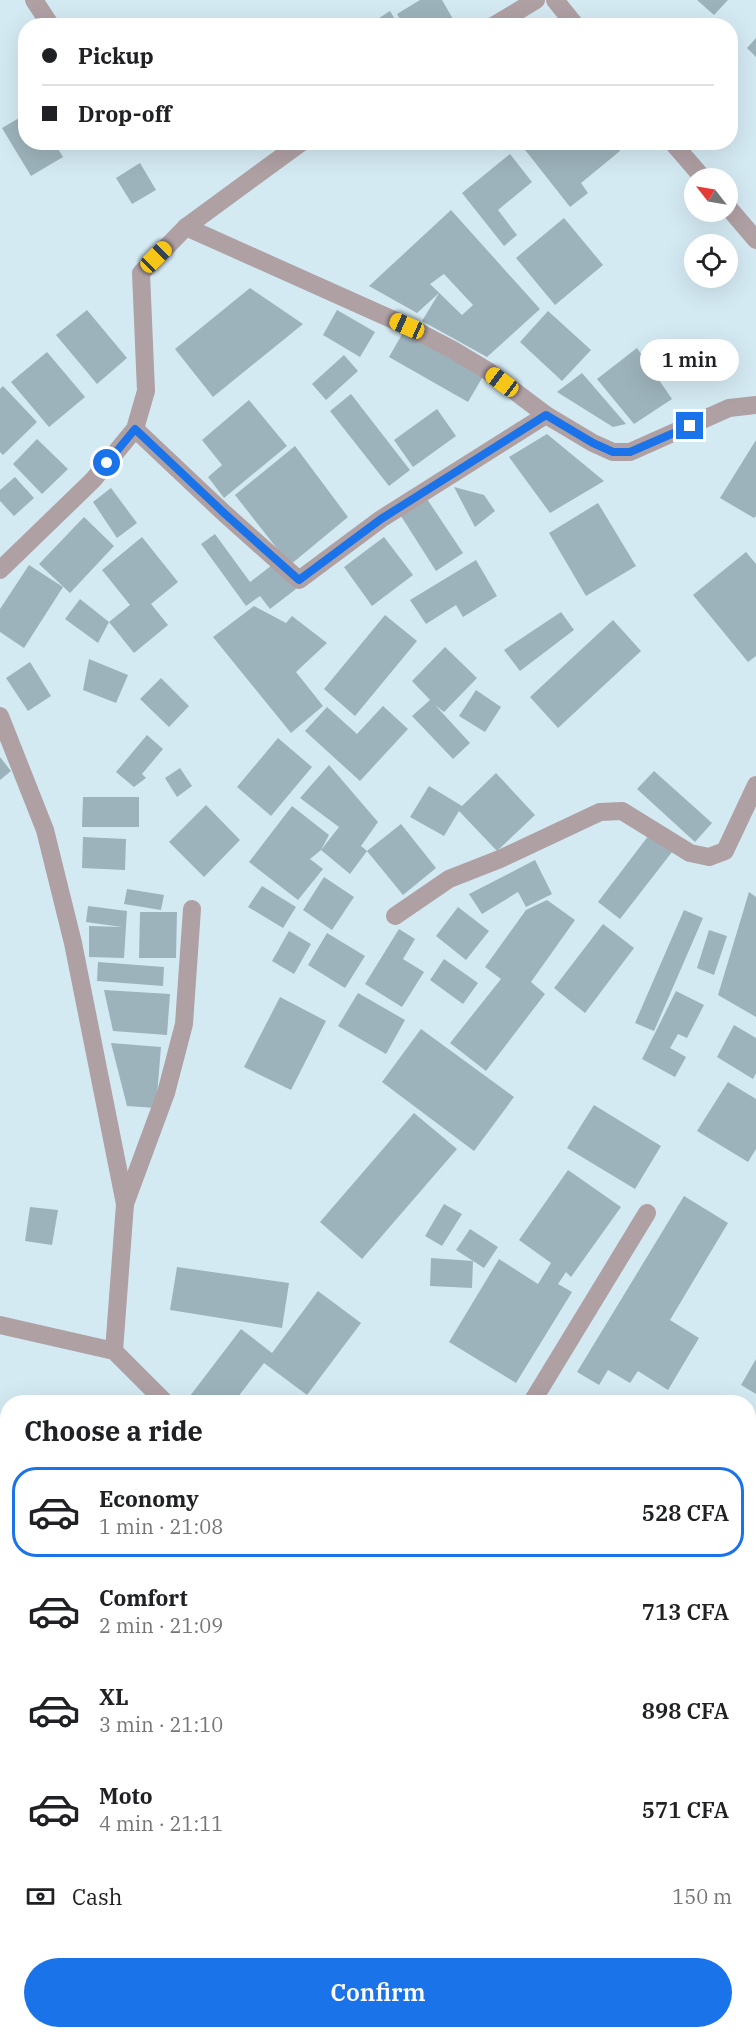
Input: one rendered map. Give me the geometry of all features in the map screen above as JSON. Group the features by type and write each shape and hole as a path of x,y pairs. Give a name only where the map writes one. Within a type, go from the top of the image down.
{"street":[{"path":"34,0 46,18"},
{"path":"506,18 536,0"},
{"path":"555,0 570,18"},
{"path":"0,570 93,480 135,429 146,391 141,273 186,227 291,150"},
{"path":"679,150 694,168"},
{"path":"738,219 756,240"},
{"path":"186,227 407,326 453,350 488,371 546,415 613,452 630,452 729,408 756,405"},
{"path":"135,429 299,580 381,519 546,415"},
{"path":"0,716 45,830 73,944 125,1204 114,1351"},
{"path":"395,916 449,879 500,860 600,812 622,811 690,853 710,857 726,851 756,785"},
{"path":"125,1204 166,1093 184,1024 192,909"},
{"path":"536,1395 647,1213"},
{"path":"0,1325 114,1351 158,1395"}],"building":[{"path":"420,0 442,0 452,18 399,18 397,14"},
{"path":"697,0 728,0 714,15"},
{"path":"390,11 394,18 379,18"},
{"path":"756,38 756,57 747,48"},
{"path":"18,119 18,150 59,150 63,157 31,176 2,128"},
{"path":"525,150 619,150 581,183 588,193 570,207"},
{"path":"510,154 532,182 498,210 517,235 504,246 462,193"},
{"path":"140,163 156,190 132,204 116,178"},
{"path":"451,210 540,309 487,357 422,321 439,293 417,313 369,286","holes":["444,274 473,305 462,315 430,284"]},
{"path":"564,218 603,265 555,305 516,258"},
{"path":"250,288 303,324 213,397 175,349"},
{"path":"87,310 127,358 97,384 56,335"},
{"path":"337,310 375,332 360,357 323,335"},
{"path":"548,311 591,350 562,381 520,342"},
{"path":"405,329 485,373 468,402 389,357"},
{"path":"637,348 672,399 634,424 597,379"},
{"path":"47,352 85,397 49,427 11,382"},
{"path":"344,355 358,371 326,400 312,384"},
{"path":"582,373 626,424 613,427 557,392"},
{"path":"3,386 37,422 3,455 0,452 0,389"},
{"path":"351,394 410,470 389,486 330,411"},
{"path":"249,400 287,446 224,498 208,477 222,465 202,440"},
{"path":"437,409 456,436 413,467 394,440"},
{"path":"547,434 604,481 550,513 509,457"},
{"path":"37,439 68,469 42,494 13,464"},
{"path":"756,440 756,516 754,518 720,498"},
{"path":"295,446 348,517 290,565 235,495"},
{"path":"15,477 34,498 14,516 0,501 0,490"},
{"path":"454,487 484,495 495,511 475,527"},
{"path":"111,488 137,523 117,538 93,502"},
{"path":"427,499 463,553 436,571 401,516"},
{"path":"598,503 636,566 586,596 549,533"},
{"path":"84,517 114,546 70,593 39,564"},
{"path":"215,534 250,582 276,562 296,589 270,609 260,596 246,606 201,544"},
{"path":"142,537 178,582 151,604 168,625 134,653 109,622 130,605 102,570"},
{"path":"384,537 413,575 372,606 344,567"},
{"path":"746,552 756,564 756,656 748,662 693,595"},
{"path":"476,560 497,596 463,617 456,605 426,624 410,600"},
{"path":"29,565 63,587 24,648 0,632 0,609"},
{"path":"80,599 109,622 98,643 65,619"},
{"path":"254,606 286,623 292,616 327,643 296,672 323,706 291,733 213,637"},
{"path":"561,612 574,630 520,671 504,650"},
{"path":"385,615 417,641 355,716 324,689"},
{"path":"613,620 641,651 558,728 530,697"},
{"path":"445,647 477,678 444,712 435,705 470,743 453,759 412,716 430,700 412,681"},
{"path":"89,659 128,675 116,703 83,690"},
{"path":"30,662 51,696 28,711 6,678"},
{"path":"161,678 189,706 169,727 140,699"},
{"path":"476,690 501,707 485,732 459,716"},
{"path":"383,706 408,729 360,781 305,731 327,707 357,734"},
{"path":"147,735 163,749 142,774 146,778 134,787 116,772"},
{"path":"278,738 312,767 271,816 237,787"},
{"path":"0,757 11,771 0,780"},
{"path":"329,765 378,822 361,846 367,851 350,874 321,850 339,827 300,798"},
{"path":"180,768 192,786 177,797 165,778"},
{"path":"654,771 712,823 695,842 637,789"},
{"path":"496,773 535,815 497,851 459,811 444,836 410,817 429,786 462,806"},
{"path":"83,797 139,797 139,827 82,827"},
{"path":"206,805 240,840 204,877 169,842"},
{"path":"292,806 329,835 321,850 310,859 323,869 298,900 249,862"},
{"path":"401,824 436,868 403,895 367,851"},
{"path":"649,835 672,852 620,919 598,902"},
{"path":"83,837 126,839 125,870 82,868"},
{"path":"535,860 552,894 526,907 518,892 482,914 469,894"},
{"path":"324,877 354,897 332,930 303,910"},
{"path":"262,886 296,907 283,928 248,907"},
{"path":"127,889 164,895 161,910 124,904"},
{"path":"749,892 756,897 756,1017 718,995"},
{"path":"547,900 575,920 531,982 545,994 486,1071 450,1043 501,979 485,967 526,910"},
{"path":"88,906 127,911 124,958 89,957 89,926 122,927 86,922"},
{"path":"458,907 489,931 466,960 436,936"},
{"path":"684,910 703,918 654,1031 635,1023"},
{"path":"140,912 177,912 176,958 139,958"},
{"path":"603,924 634,948 585,1013 554,988"},
{"path":"399,929 415,939 403,959 424,972 402,1007 365,984"},
{"path":"709,930 727,936 714,975 697,968"},
{"path":"289,931 311,944 294,974 272,961"},
{"path":"327,933 365,956 345,988 308,965"},
{"path":"444,959 478,983 463,1004 430,980"},
{"path":"98,962 164,967 163,986 97,981"},
{"path":"104,990 170,994 167,1035 113,1031"},
{"path":"676,991 704,1005 687,1038 678,1034 670,1048 686,1057 675,1077 642,1059"},
{"path":"358,993 405,1020 386,1054 338,1026"},
{"path":"280,997 326,1021 291,1090 244,1067"},
{"path":"734,1025 756,1038 756,1073 753,1079 717,1057"},
{"path":"421,1029 514,1097 474,1151 382,1082"},
{"path":"111,1043 161,1047 156,1108 127,1106"},
{"path":"728,1082 756,1099 756,1149 748,1162 697,1131"},
{"path":"594,1105 661,1146 635,1189 567,1148"},
{"path":"414,1113 457,1149 362,1259 320,1222"},
{"path":"568,1170 621,1207 571,1277 566,1272 558,1284 572,1292 516,1383 449,1342 499,1259 538,1284 551,1263 519,1240"},
{"path":"684,1196 728,1223 670,1320 699,1338 668,1390 638,1371 630,1383 608,1370 599,1385 577,1372"},
{"path":"444,1204 462,1214 442,1246 425,1236"},
{"path":"30,1207 58,1210 52,1245 25,1241"},
{"path":"470,1229 498,1247 484,1268 456,1250"},
{"path":"431,1258 473,1261 472,1288 430,1286"},
{"path":"177,1267 289,1283 282,1328 170,1310"},
{"path":"318,1291 361,1323 307,1395 264,1363 239,1395 191,1395 241,1329 272,1353"},
{"path":"756,1359 756,1394 741,1385"}],"route":[{"path":"107,463 135,429 299,580 381,519 546,415 613,452 630,452 690,426"}]}
